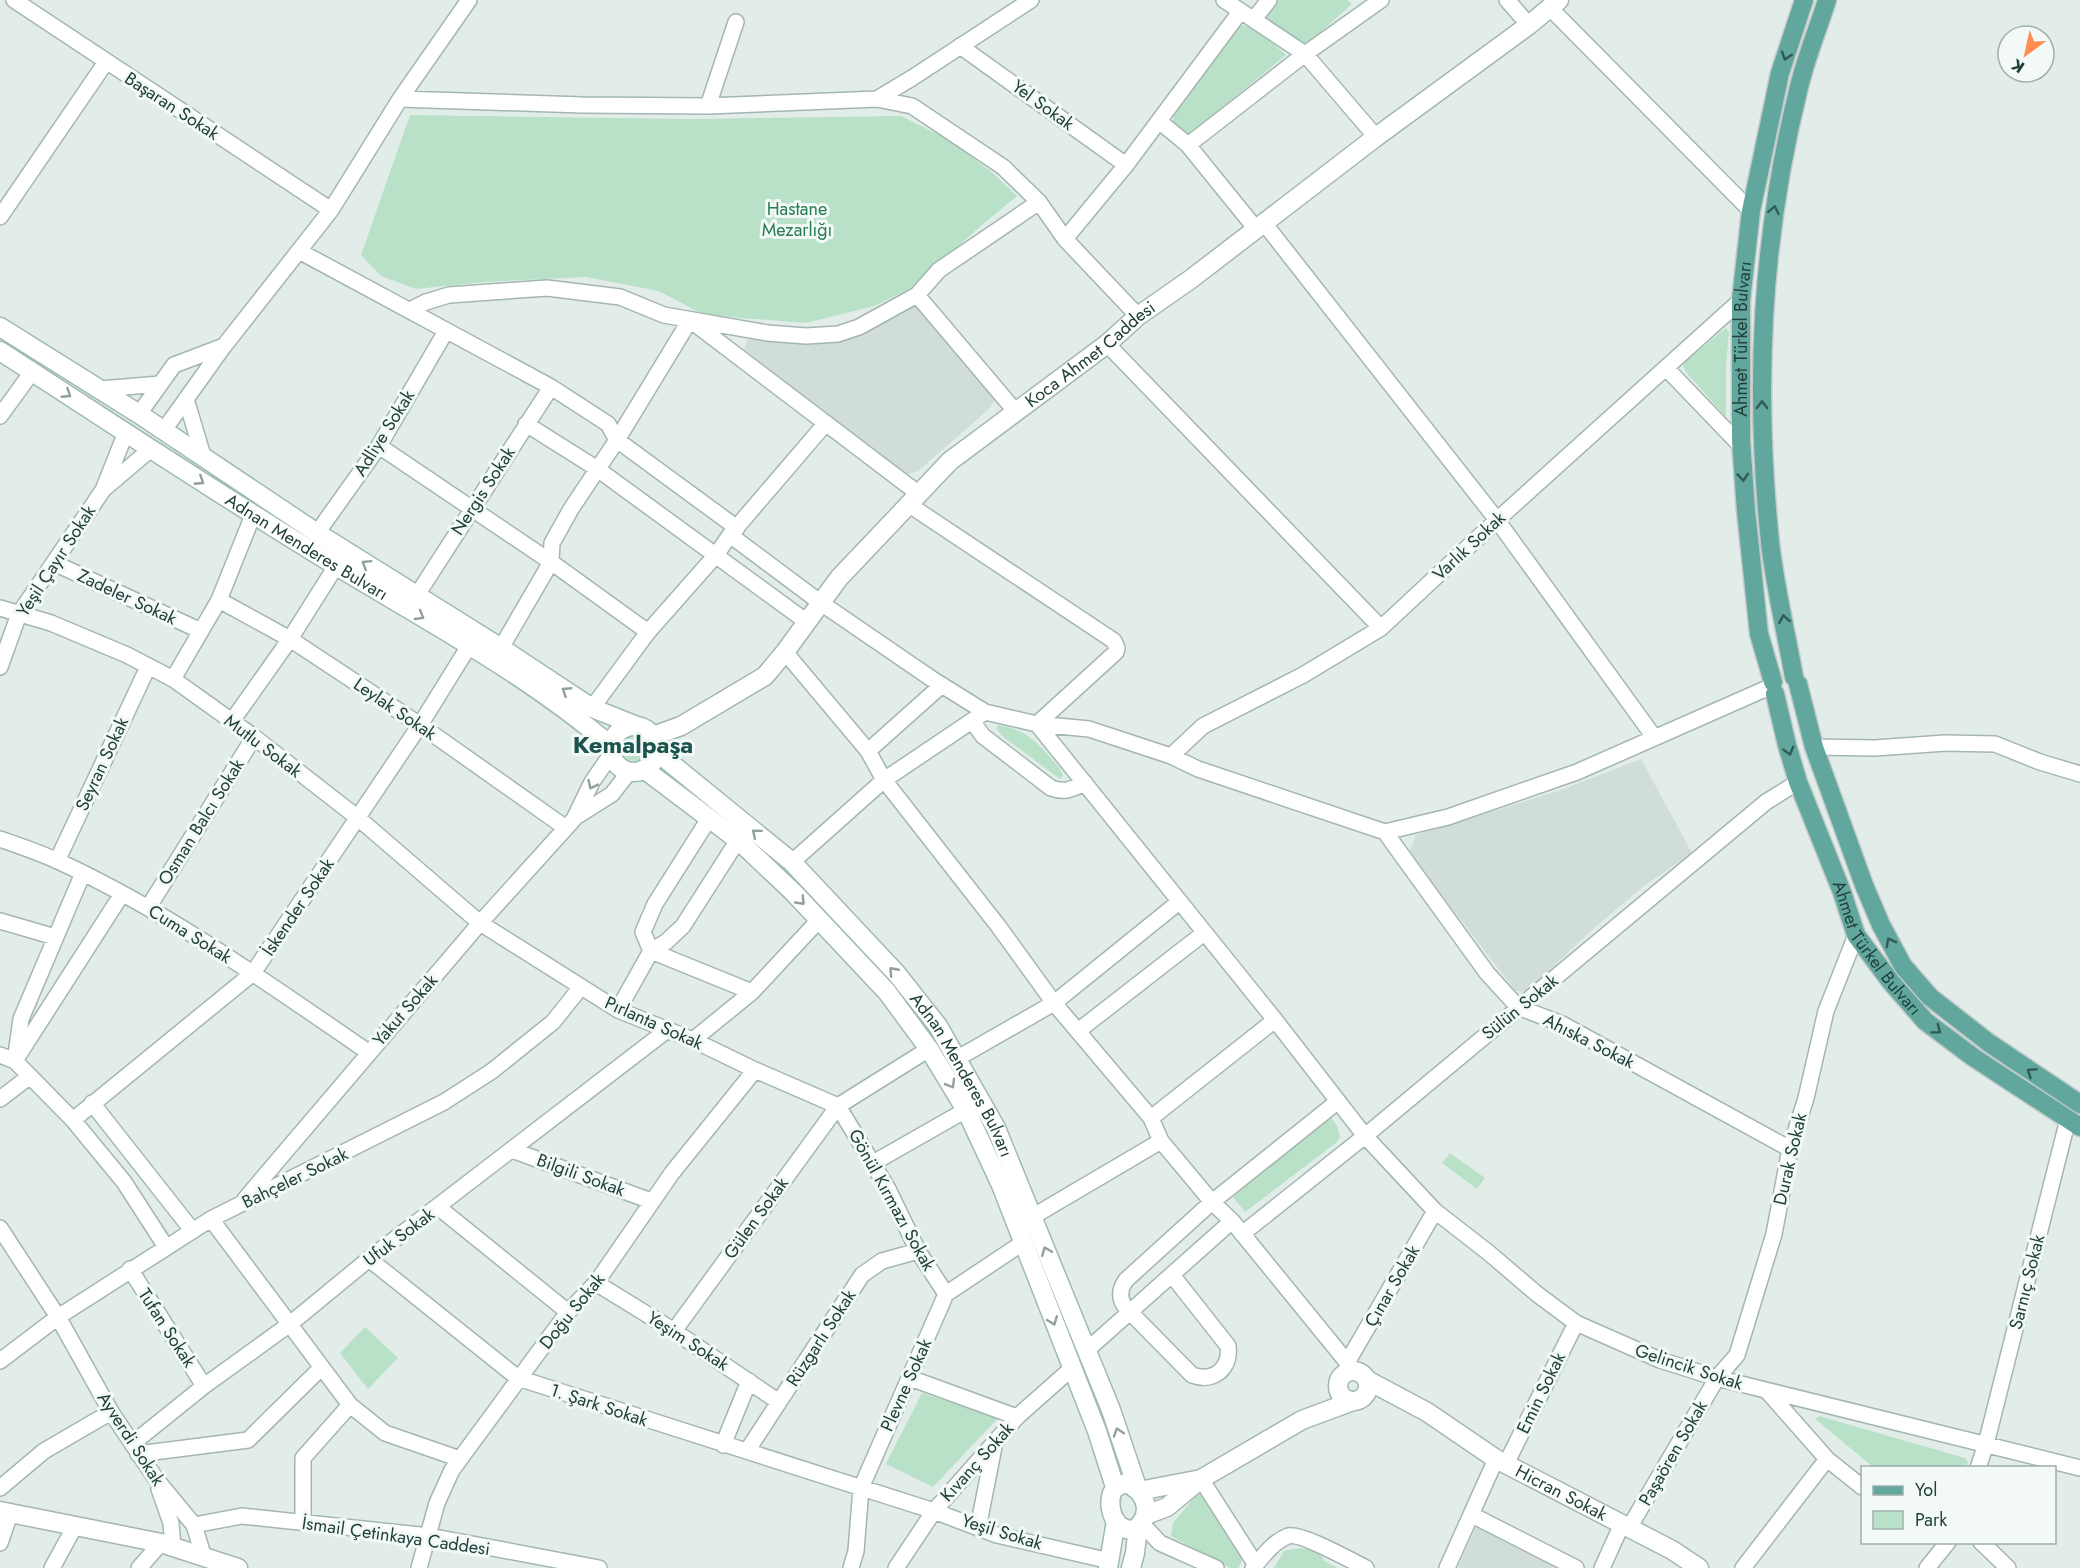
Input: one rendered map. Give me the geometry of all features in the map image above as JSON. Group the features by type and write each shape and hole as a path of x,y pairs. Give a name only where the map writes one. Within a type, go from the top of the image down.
{"main road":[{"name":"Ahmet Türkel Bulvarı","path":"1804,0 1780,73 1751,211 1742,300 1742,446 1746,511 1759,634 1798,782 1842,891 1856,935 1891,982 1925,1021 1973,1057 2074,1123"},
{"name":"Ahmet Türkel Bulvarı","path":"1827,0 1799,86 1771,224 1762,326 1761,436 1771,545 1796,680 1814,747 1863,885 1903,966 1930,997 1989,1043 2080,1104"},
{"name":"Koca Ahmet Caddesi","path":"655,744 765,676 839,578 950,461 1107,344 1138,316 1191,279 1554,4"},
{"path":"0,327 164,430 151,449"},
{"name":"Adnan Menderes Bulvarı","path":"0,351 253,515 469,646 576,716 611,749 618,765 637,770 710,817 738,840 819,920 887,992 929,1049 966,1110 1001,1185 1024,1242 1071,1369 1097,1431 1115,1487"},
{"path":"126,432 139,414"},
{"name":"Adnan Menderes Bulvarı","path":"164,430 317,533 592,708 649,731 655,744 792,862 897,974 938,1026 996,1128 1111,1410 1138,1489"},
{"path":"1773,687 1778,675 1782,673 1796,680"},
{"path":"611,749 617,733 637,726"},
{"path":"637,770 651,765 655,744"},
{"path":"1131,1568 1142,1522 1144,1500 1138,1489 1126,1483 1115,1487 1111,1495 1111,1506 1116,1521 1121,1527 1134,1530 1142,1522 1167,1507 1201,1479 1302,1420 1357,1400 1368,1390 1357,1371"},
{"path":"1302,1420 1345,1374 1357,1371 1427,1412"},
{"path":"1339,1382 1341,1395 1357,1400 1391,1402 1427,1412"},
{"name":"Hicran Sokak","path":"1427,1412 1501,1461 1672,1550 1699,1568"},
{"path":"1138,1489 1201,1479"},
{"path":"5,1513 167,1545 236,1568"},
{"path":"1109,1564 1116,1521"}],"street":[{"name":"Başaran Sokak","path":"14,0 332,210"},
{"path":"164,430 224,346 332,210 400,99 469,0"},
{"path":"877,99 1031,0"},
{"path":"1224,0 1305,54 1376,137"},
{"path":"1254,19 1269,0"},
{"path":"1507,0 1529,25"},
{"path":"1188,145 1377,1"},
{"path":"1554,4 1751,211"},
{"path":"1065,239 1126,165 1240,12"},
{"path":"708,106 736,22"},
{"name":"Yel Sokak","path":"960,46 1126,165"},
{"path":"0,217 106,62"},
{"path":"400,99 582,105 708,106 877,99 912,106 1003,167 1039,202 1065,239 1138,316"},
{"path":"1159,122 1188,145 1260,226 1497,520 1654,737"},
{"path":"410,310 449,295 547,288 620,297 664,315 767,333 806,336 838,334 860,327 917,295 939,270 1039,202"},
{"path":"299,251 551,387 608,424 617,440 821,603 985,712 1037,724 1089,729 1172,756 1198,769 1385,832 1448,817 1577,772 1773,687"},
{"path":"917,295 1016,412"},
{"name":"Varlık Sokak","path":"1172,756 1203,726 1303,675 1381,628 1497,520 1742,300"},
{"path":"690,320 826,423 913,499 1114,641 1116,652 1037,724"},
{"path":"501,648 551,562 552,543 596,468 617,440 690,320"},
{"name":"Adliye Sokak","path":"317,533 379,446 446,331"},
{"path":"1107,344 1381,628"},
{"path":"139,414 174,365 224,346"},
{"path":"1666,368 1742,446"},
{"path":"0,416 32,372"},
{"path":"100,389 160,384"},
{"name":"Nergis Sokak","path":"417,595 551,387"},
{"path":"186,399 203,456"},
{"path":"592,708 648,632 716,555 826,423"},
{"path":"526,424 596,468 807,622"},
{"path":"103,490 126,432"},
{"path":"379,446 551,562 648,632"},
{"path":"103,490 151,449"},
{"name":"Yeşil Çayır Sokak","path":"0,667 18,614 103,490"},
{"path":"173,679 219,600 253,515"},
{"name":"Zadeler Sokak","path":"54,563 201,631"},
{"path":"232,721 290,639 336,566"},
{"name":"Leylak Sokak","path":"219,600 290,639 570,823"},
{"name":"Mutlu Sokak","path":"0,608 51,623 127,655 173,679 254,737 358,818 480,923"},
{"name":"İskender Sokak","path":"74,1120 253,973 420,725 469,646"},
{"path":"785,652 868,751 884,780 999,927 1054,1003 1151,1118 1161,1141 1212,1202 1232,1221 1357,1371"},
{"name":"Seyran Sokak","path":"57,861 148,667"},
{"path":"868,751 942,685"},
{"path":"792,862 884,780 985,712"},
{"path":"972,721 983,735 1052,788 1068,791 1084,783"},
{"name":"Gelincik Sokak","path":"1037,724 1275,1020 1365,1136 1436,1211 1576,1323 1660,1360 1717,1378 2080,1468"},
{"name":"Osman Balcı Sokak","path":"148,908 254,737"},
{"path":"1814,747 1875,748 1945,743 1995,744 2040,762 2080,774"},
{"path":"570,823 611,749"},
{"path":"570,823 612,794 637,770"},
{"name":"Sülün Sokak","path":"1242,1234 1365,1136 1766,802 1798,782"},
{"path":"710,817 649,916 643,932 651,951 752,992"},
{"name":"Yakut Sokak","path":"241,1204 368,1052 570,823"},
{"name":"Ahıska Sokak","path":"1385,832 1487,973 1518,1008 1562,1024 1790,1149"},
{"name":"Cuma Sokak","path":"0,839 57,861 148,908 253,973 368,1052"},
{"path":"618,1010 651,951 666,942 683,926 738,840"},
{"path":"7,1058 82,873"},
{"path":"7,1058 122,894"},
{"path":"958,1058 1054,1003 1179,902"},
{"path":"693,1040 752,992 819,920"},
{"path":"0,921 55,937"},
{"name":"Pırlanta Sokak","path":"480,923 618,1010 693,1040 838,1106"},
{"path":"1078,1031 1204,933"},
{"name":"Durak Sokak","path":"1717,1378 1737,1355 1773,1234 1790,1149 1806,1098 1826,1011 1856,935"},
{"name":"Bahçeler Sokak","path":"0,1361 58,1317 210,1219 444,1102 492,1071 553,1022 581,987"},
{"path":"1151,1118 1275,1020"},
{"name":"Ufuk Sokak","path":"135,1449 204,1386 290,1324 369,1259 666,1031"},
{"path":"838,1106 929,1049"},
{"path":"7,1058 30,1076 74,1120 124,1182 166,1247"},
{"name":"Doğu Sokak","path":"419,1568 437,1503 452,1470 568,1312 596,1283 651,1201 755,1070"},
{"path":"0,1099 30,1076"},
{"path":"1172,1275 1228,1346 1228,1360 1216,1375 1204,1378 1192,1375 1130,1312 1121,1299 1121,1288 1126,1280 1212,1202 1337,1101"},
{"path":"92,1103 192,1230"},
{"name":"Gönül Kırmazı Sokak","path":"838,1106 888,1189 918,1251 946,1294"},
{"name":"Gülen Sokak","path":"674,1331 838,1106"},
{"path":"873,1163 966,1110"},
{"name":"Sarnıç Sokak","path":"1978,1466 2074,1123"},
{"path":"1032,1217 1161,1141"},
{"name":"Bilgili Sokak","path":"512,1150 651,1201"},
{"path":"438,1207 568,1312"},
{"name":"Çınar Sokak","path":"1357,1371 1436,1211"},
{"path":"210,1219 350,1405 385,1433 460,1459"},
{"path":"1086,1351 1232,1221"},
{"name":"Ayverdi Sokak","path":"0,1228 58,1317 111,1412 135,1449 194,1526 204,1558"},
{"path":"946,1294 1024,1242"},
{"name":"Rüzgarlı Sokak","path":"747,1451 862,1275 882,1261 918,1251"},
{"name":"1. Şark Sokak","path":"369,1259 518,1378 861,1488"},
{"name":"Tufan Sokak","path":"130,1269 204,1386"},
{"name":"Yeşim Sokak","path":"596,1283 674,1331 778,1402"},
{"name":"Plevne Sokak","path":"850,1568 856,1551 861,1488 946,1294"},
{"name":"Emin Sokak","path":"1447,1568 1472,1515 1576,1323"},
{"path":"135,1449 248,1440 321,1368"},
{"name":"Kıvanç Sokak","path":"896,1568 934,1510 1017,1417 1071,1369"},
{"path":"910,1378 1017,1417"},
{"name":"Paşaören Sokak","path":"1602,1568 1625,1526 1717,1378"},
{"path":"723,1444 749,1381"},
{"path":"1768,1392 1827,1459 1861,1484"},
{"path":"303,1523 303,1458 350,1405"},
{"path":"0,1488 45,1451 111,1412"},
{"path":"978,1528 996,1441"},
{"path":"1743,1568 1827,1459"},
{"path":"139,1568 167,1545 171,1523 156,1479"},
{"path":"1201,1479 1255,1567 1275,1543 1290,1535 1303,1537 1366,1568"},
{"name":"Yeşil Sokak","path":"861,1488 934,1510 997,1535 1109,1564"},
{"path":"0,1543 5,1513"},
{"path":"1472,1515 1576,1568"},
{"name":"İsmail Çetinkaya Caddesi","path":"194,1526 242,1516 429,1536 599,1568"},
{"path":"1142,1522 1160,1543 1216,1568"},
{"path":"52,1568 75,1526"},
{"path":"1983,1544 2008,1568"},
{"path":"1927,1568 1941,1545"}],"shaded area":[{"path":"917,305 995,399 989,409 918,471 906,475 744,350 749,337 837,340 861,334"},
{"path":"1641,759 1692,853 1644,886 1593,929 1525,993 1515,990 1409,853 1416,835 1558,791"},
{"path":"1476,1527 1557,1568 1458,1568"}],"green space":[{"path":"1276,0 1347,0 1352,4 1306,45 1300,44 1266,18 1264,12"},
{"path":"1239,25 1259,32 1286,55 1188,135 1173,122 1174,111"},
{"name":"Hastane Mezarlığı","path":"410,115 687,119 901,116 951,141 995,175 1017,196 915,286 874,306 806,323 704,315 659,291 586,277 484,282 416,289 381,276 361,255"},
{"path":"1726,328 1729,332 1726,417 1683,366"},
{"path":"998,725 1015,729 1033,740 1056,764 1063,776 1060,779 1001,735 996,728"},
{"path":"635,733 645,737 649,747 645,757 635,761 625,757 621,747 625,737"},
{"path":"1330,1116 1337,1126 1340,1137 1337,1142 1245,1212 1233,1197"},
{"path":"1450,1153 1485,1178 1477,1189 1442,1163"},
{"path":"365,1327 398,1358 368,1389 340,1353"},
{"path":"922,1393 998,1418 933,1487 886,1464"},
{"path":"1819,1416 1965,1458 1968,1462 1966,1466 1872,1466 1815,1419"},
{"path":"1199,1492 1244,1557 1238,1568 1230,1568 1171,1536 1173,1523"},
{"path":"1301,1548 1320,1552 1324,1561 1338,1568 1274,1568 1284,1551"}],"district":[{"name":"Kemalpaşa","path":"633,745"}]}
